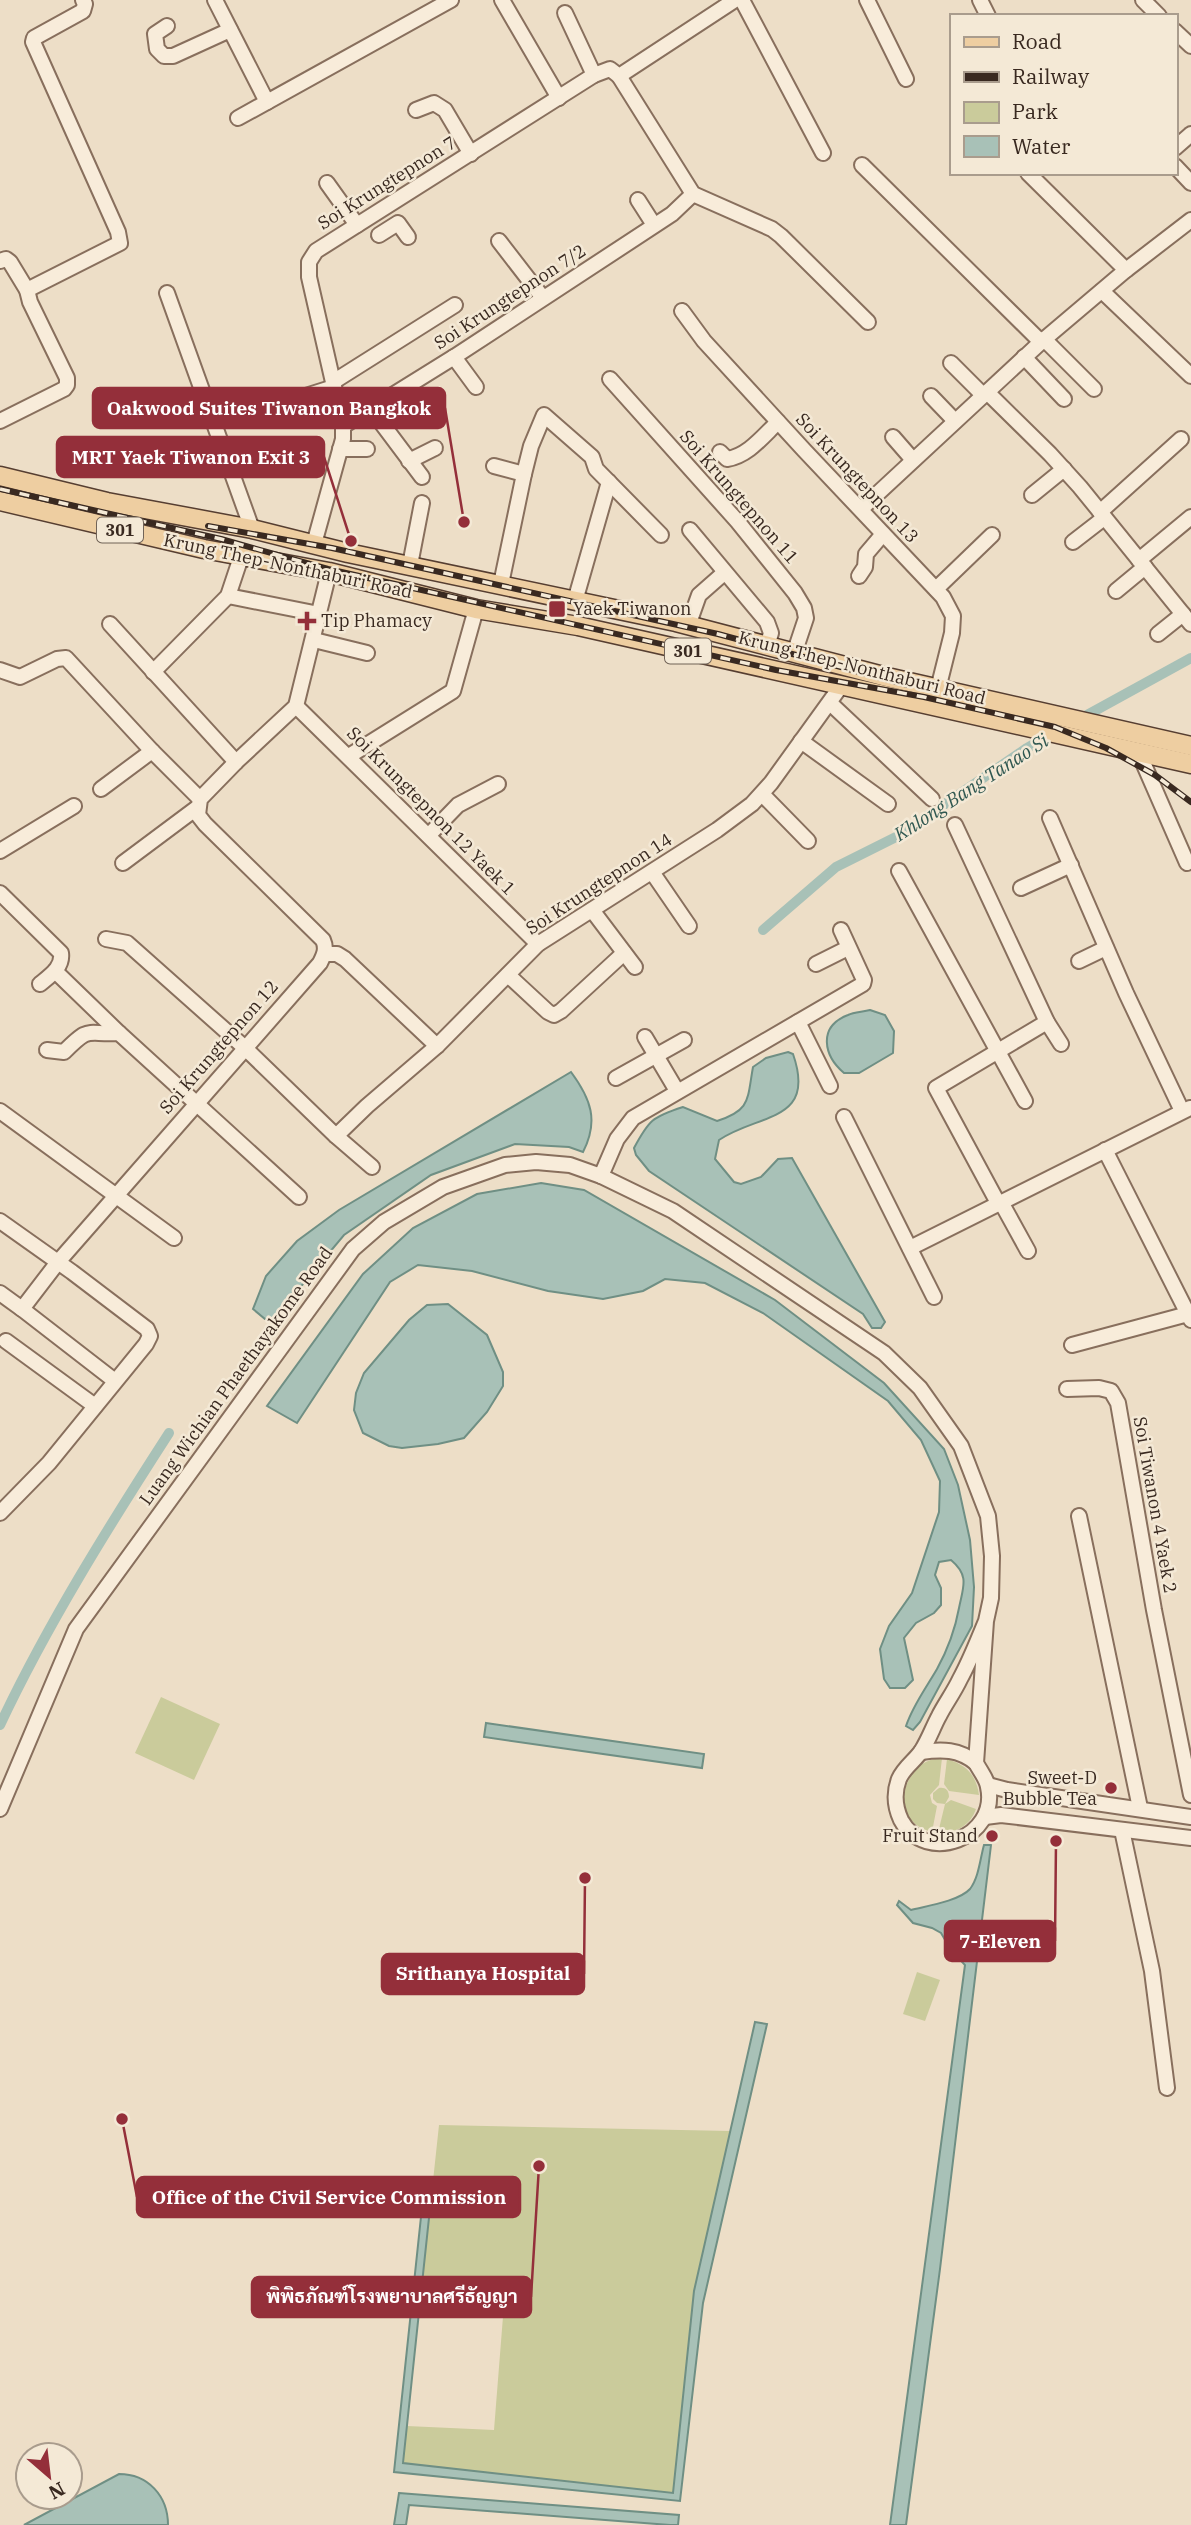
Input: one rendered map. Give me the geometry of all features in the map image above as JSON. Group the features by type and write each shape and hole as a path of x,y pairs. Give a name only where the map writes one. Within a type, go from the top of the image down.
{"main road":[{"name":"Krung Thep-Nonthaburi Road","path":"0,476 688,625 938,689 1089,723 1135,745 1191,764"},
{"name":"Krung Thep-Nonthaburi Road","path":"0,501 241,557 329,572 476,609 578,626 1048,731 1135,745 1191,746"},
{"path":"149,537 156,525 153,511"},
{"path":"195,547 194,531 200,520"}],"street":[{"path":"27,290 120,243 118,232 33,42 34,38 83,11 83,0"},
{"path":"215,0 267,103"},
{"path":"238,118 267,103 424,6 451,0"},
{"path":"502,0 559,98"},
{"path":"619,76 735,0"},
{"path":"743,0 824,153"},
{"path":"867,0 906,79"},
{"path":"1143,0 1157,14"},
{"path":"565,13 594,75 610,69 619,76 693,194 772,229 868,322"},
{"path":"167,26 155,34 158,49 164,56 173,56 230,30"},
{"path":"1177,33 1191,46"},
{"name":"Soi Krungtepnon 7","path":"314,544 344,426 309,277 309,262 316,251 594,75"},
{"path":"416,110 434,103 439,105 445,110 471,154"},
{"path":"1177,146 1191,134"},
{"path":"862,165 1094,389"},
{"path":"1177,168 1191,183"},
{"path":"1030,175 1126,270"},
{"path":"327,183 357,225"},
{"name":"Soi Krungtepnon 7/2","path":"344,426 672,214 693,194"},
{"path":"638,200 654,225"},
{"path":"386,206 408,236"},
{"path":"861,509 1043,340 1191,220"},
{"path":"379,235 398,223"},
{"path":"499,241 543,298"},
{"path":"0,261 6,259 9,262 27,290 30,302 67,378 64,389 0,421"},
{"path":"1102,291 1191,376"},
{"path":"167,293 252,529"},
{"path":"293,400 334,384 455,305"},
{"name":"Soi Krungtepnon 13","path":"682,311 704,341 778,422 936,589 953,616 938,689"},
{"path":"454,357 476,387"},
{"path":"1024,358 1064,399"},
{"path":"951,363 1064,469 1187,619 1158,634"},
{"name":"Soi Krungtepnon 11","path":"610,379 738,522 795,593 804,608 806,618 795,652"},
{"path":"931,396 955,421"},
{"path":"371,410 422,477"},
{"path":"500,584 531,446 544,415 592,457 596,469 661,535"},
{"path":"720,452 727,459 734,458 748,450 778,422"},
{"path":"893,437 913,460"},
{"path":"1073,542 1181,439"},
{"path":"409,461 435,448"},
{"path":"340,449 367,449"},
{"path":"494,466 524,474"},
{"path":"1032,495 1064,469"},
{"path":"575,601 609,482"},
{"path":"410,565 422,503"},
{"path":"1116,590 1191,517"},
{"path":"690,530 767,622 771,632 767,646"},
{"path":"859,576 865,567 866,554 883,534"},
{"path":"936,589 992,535"},
{"path":"153,671 228,596 241,557"},
{"path":"122,863 199,803 236,762 296,706 329,572"},
{"path":"688,625 699,595 724,573"},
{"path":"228,596 319,614"},
{"path":"349,756 453,691 476,609"},
{"path":"110,624 236,762"},
{"path":"314,640 367,653"},
{"path":"0,670 20,677 57,659 66,658 199,803 198,815 205,824 323,940 326,946 325,954 337,954 345,959 437,1046"},
{"name":"Soi Krungtepnon 14","path":"336,1136 437,1046 538,944 717,830 762,794 841,686"},
{"path":"830,703 932,799"},
{"name":"Soi Krungtepnon 12 Yaek 1","path":"296,706 538,944"},
{"path":"801,741 888,804"},
{"path":"1135,745 1187,863"},
{"path":"101,789 152,751"},
{"path":"429,835 458,805 498,784"},
{"path":"762,794 808,841"},
{"path":"0,851 74,806"},
{"path":"910,1248 1187,1109 1106,948 1050,818"},
{"path":"955,825 1047,1022 1061,1044"},
{"path":"1020,888 1071,865"},
{"path":"899,871 1025,1101"},
{"path":"652,872 689,926"},
{"path":"0,893 61,953 62,960 55,971 40,984"},
{"path":"592,911 635,967"},
{"path":"601,1176 617,1139 633,1118 863,984 864,980 841,930"},
{"path":"106,939 127,943 244,1047 372,1167"},
{"path":"816,964 848,948"},
{"path":"1079,961 1106,948"},
{"path":"508,975 554,1015 624,953"},
{"name":"Soi Krungtepnon 12","path":"22,1309 115,1195 320,963 325,954"},
{"path":"55,971 299,1197"},
{"path":"799,1022 830,1086"},
{"path":"1028,1251 936,1088 1047,1022"},
{"path":"47,1050 64,1052 77,1038 87,1033 119,1033"},
{"path":"645,1037 677,1091"},
{"path":"616,1078 684,1040"},
{"path":"0,1111 174,1238"},
{"path":"844,1117 933,1297"},
{"path":"1072,1345 1189,1317 1105,1150"},
{"name":"Luang Wichian Phaethayakome Road","path":"0,1809 76,1629 353,1250 384,1222 414,1203 464,1179 505,1165 537,1162 570,1165 601,1176 673,1211 884,1353 920,1388 961,1446 988,1516 992,1556 990,1598 976,1763"},
{"path":"0,1221 147,1329 150,1336 49,1463 0,1513"},
{"path":"0,1293 115,1381"},
{"path":"6,1341 95,1406"},
{"name":"Soi Tiwanon 4 Yaek 2","path":"1067,1389 1099,1388 1111,1391 1118,1403 1154,1610 1191,1795"},
{"path":"1079,1516 1140,1808"},
{"name":"Luang Wichian Phaethayakome Road","path":"985,1817 975,1830 962,1840 946,1844 928,1842 914,1834 902,1822 896,1807 895,1792 900,1777 921,1752 961,1679 986,1621"},
{"path":"921,1752 955,1751 976,1763 988,1785 989,1801 985,1817 1001,1815 1191,1838"},
{"path":"988,1785 1191,1817"},
{"path":"1039,1819 1045,1796"},
{"path":"1122,1830 1152,1971 1167,2088"}],"green space":[{"path":"161,1697 220,1724 194,1780 135,1753"},
{"path":"942,1758 939,1785 930,1795 932,1803 937,1806 932,1832 912,1821 902,1800 910,1777 915,1771 926,1762"},
{"path":"947,1759 969,1771 979,1795 949,1791 944,1784"},
{"path":"939,1788 948,1792 949,1797 945,1804 937,1803 933,1799 933,1793"},
{"path":"951,1800 976,1809 962,1827 951,1832 938,1833 945,1804"},
{"path":"917,1972 940,1980 925,2021 903,2014"},
{"path":"439,2125 730,2131 694,2291 673,2493 403,2463 407,2426 494,2430 504,2304 421,2293"}],"water":[{"path":"870,1010 885,1015 894,1031 893,1053 859,1073 844,1073 828,1050 828,1034 838,1020 850,1014"},
{"path":"788,1052 793,1054 798,1076 797,1093 790,1104 780,1113 734,1131 719,1140 715,1159 734,1182 741,1184 761,1177 778,1159 792,1158 885,1322 881,1328 872,1328 863,1314 649,1171 636,1155 634,1148 644,1131 652,1121 664,1114 683,1107 717,1121 736,1113 746,1102 753,1067 766,1058"},
{"path":"571,1072 588,1101 592,1120 583,1152 569,1147 515,1144 431,1175 344,1235 273,1320 265,1319 253,1309 266,1276 297,1241 339,1210"},
{"path":"541,1183 584,1190 775,1300 884,1383 944,1449 958,1485 970,1540 974,1587 972,1626 920,1722 913,1730 906,1726 948,1647 964,1582 961,1571 951,1560 939,1562 935,1575 941,1588 941,1605 934,1613 916,1623 904,1638 913,1680 905,1688 890,1688 884,1679 880,1649 889,1626 912,1593 939,1512 940,1481 921,1440 888,1401 763,1313 705,1283 665,1279 643,1291 603,1299 548,1291 472,1271 418,1265 390,1282 297,1423 267,1406 363,1274 413,1228 477,1194"},
{"path":"448,1304 487,1335 503,1372 503,1386 487,1412 464,1438 438,1444 402,1448 389,1446 363,1433 354,1410 356,1393 364,1373 409,1320 427,1305"},
{"path":"486,1723 704,1754 702,1768 484,1737"},
{"path":"984,1845 991,1845 906,2525 890,2525 965,1965 951,1950 941,1933 913,1923 897,1905 899,1901 911,1910 965,1893 975,1879"},
{"path":"755,2022 767,2024 703,2303 680,2501 394,2472 425,2179 433,2180 403,2463 673,2493 694,2291"},
{"path":"119,2474 139,2478 147,2482 160,2496 168,2525 24,2525 50,2511 84,2511 84,2493"},
{"path":"399,2493 679,2515 678,2525 670,2525 409,2505 406,2525 394,2525"}],"waterway":[{"name":"Khlong Bang Tanao Si","path":"1078,720 1191,658"},
{"name":"Khlong Bang Tanao Si","path":"763,930 836,867 898,836 1054,732"},
{"path":"0,1725 58,1613 169,1433"}],"railway":[{"path":"0,489 221,539 328,569 776,670 924,697 1055,727 1106,748 1155,775 1191,802"},
{"path":"208,526 332,548 718,634 908,685"}],"place":[{"name":"Oakwood Suites Tiwanon Bangkok","path":"464,522"},
{"name":"MRT Yaek Tiwanon Exit 3","path":"351,541"},
{"name":"Yaek Tiwanon","path":"557,609"},
{"name":"Tip Phamacy","path":"307,621"},
{"name":"Sweet-D Bubble Tea","path":"1111,1788"},
{"name":"Fruit Stand","path":"992,1836"},
{"name":"7-Eleven","path":"1056,1841"},
{"name":"Srithanya Hospital","path":"585,1878"},
{"name":"Office of the Civil Service Commission","path":"122,2119"},
{"name":"พิพิธภัณฑ์โรงพยาบาลศรีธัญญา","path":"539,2166"}]}
